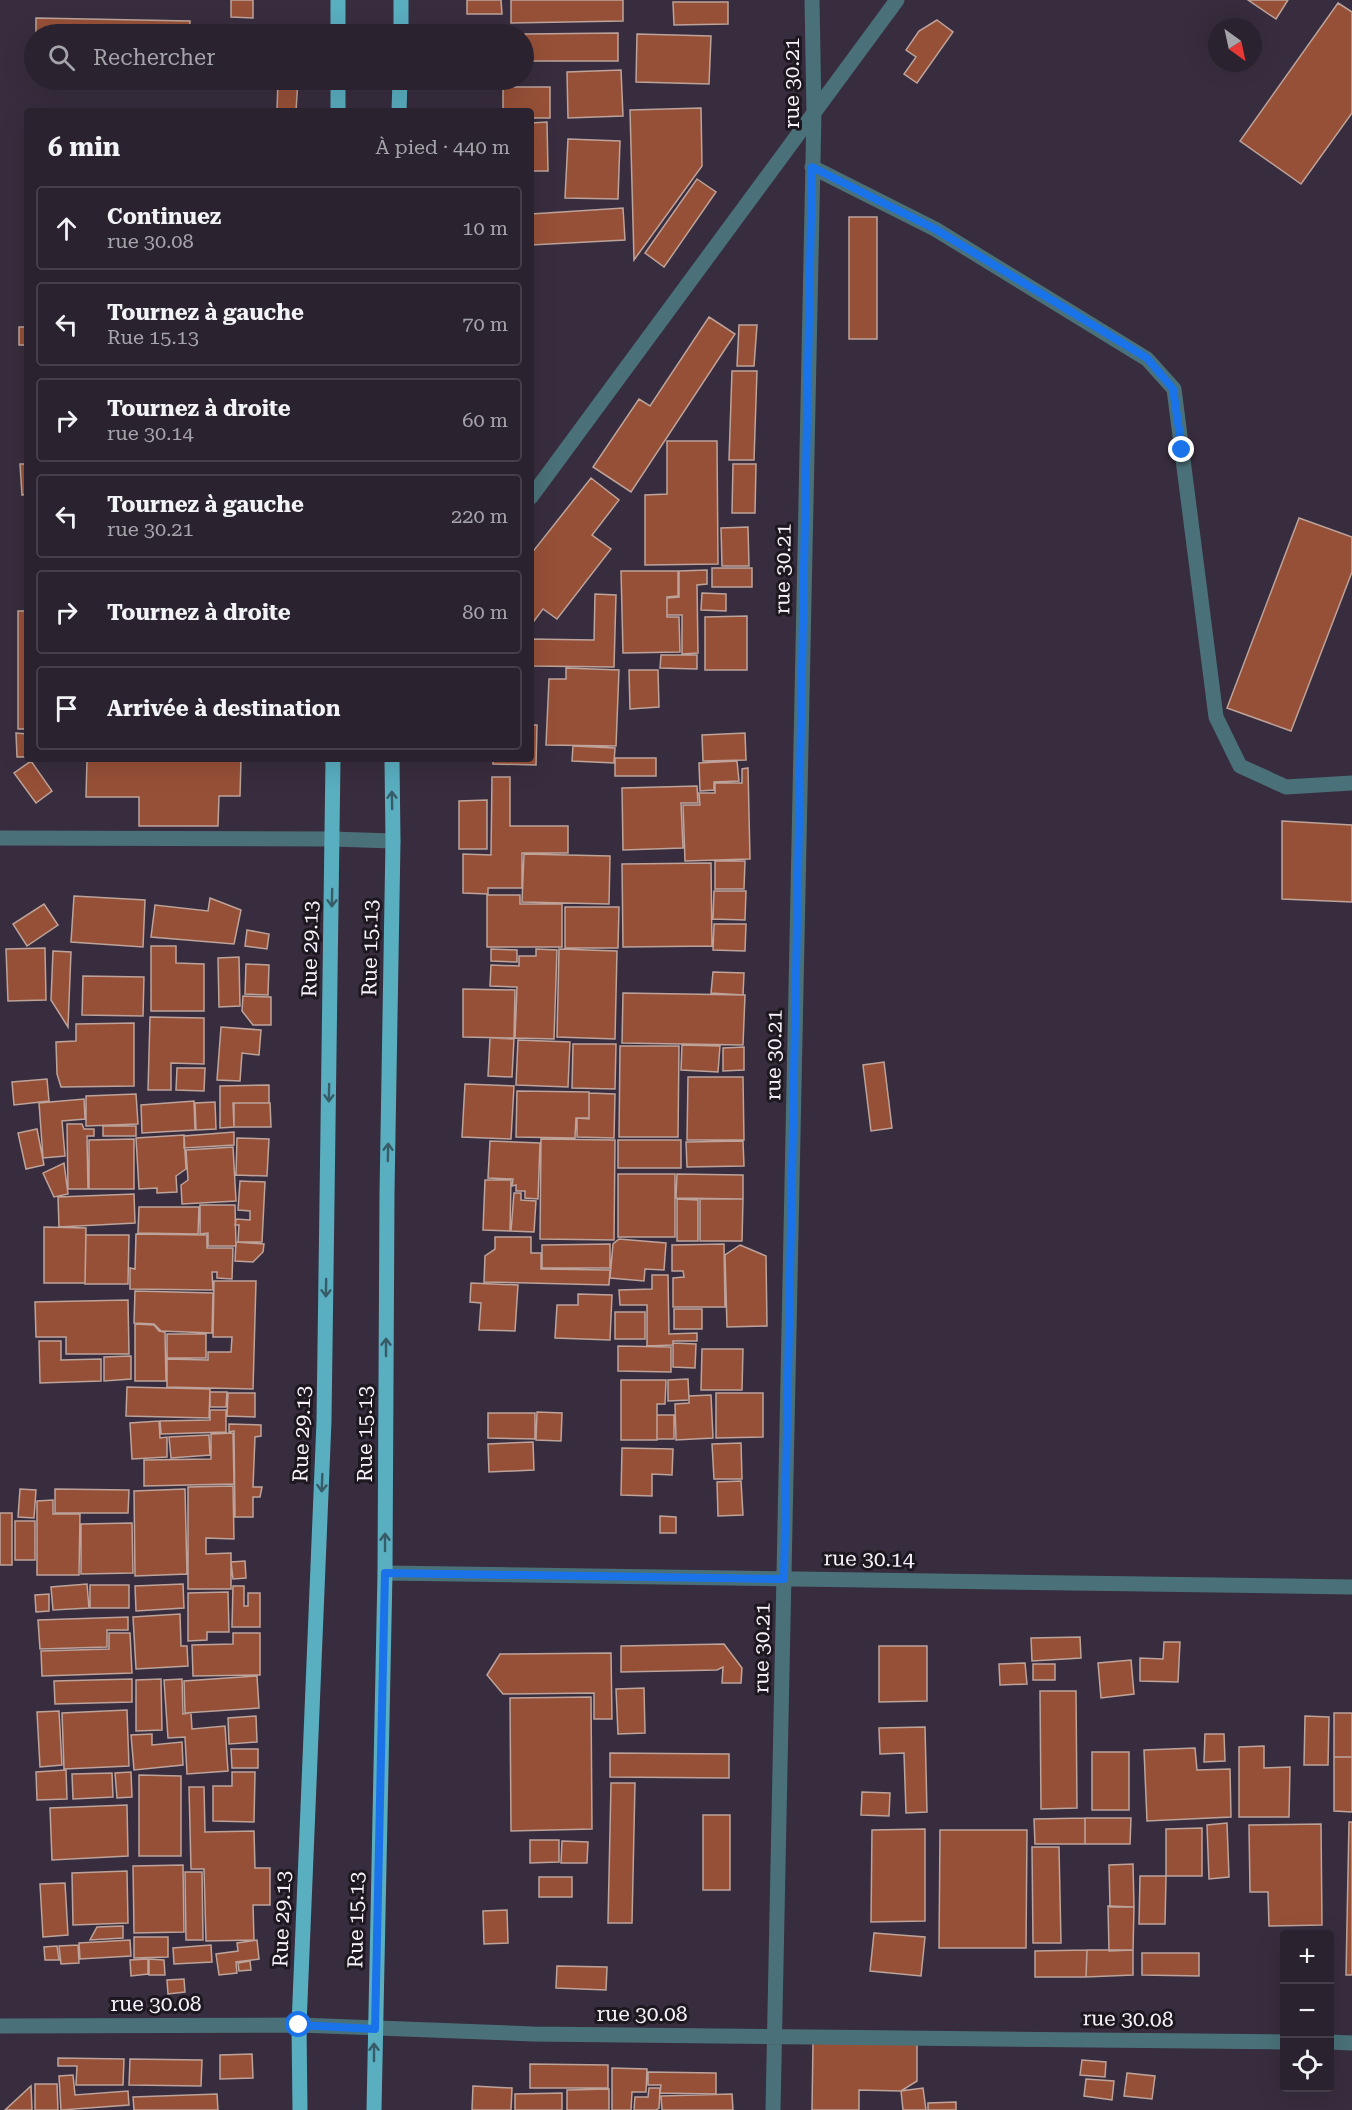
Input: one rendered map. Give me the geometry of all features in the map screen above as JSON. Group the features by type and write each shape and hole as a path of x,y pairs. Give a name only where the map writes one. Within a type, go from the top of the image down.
{"main road":[{"path":"338,0 338,24"},
{"path":"400,24 401,0"},
{"path":"338,90 338,108"},
{"path":"399,108 400,90"},
{"name":"Rue 29.13","path":"300,2110 299,2025 324,1421 333,762"},
{"name":"Rue 15.13","path":"374,2110 385,1573 392,762"}],"street":[{"name":"rue 30.21","path":"773,2110 814,112 812,0"},
{"path":"534,492 897,0"},
{"path":"812,167 935,229 1147,358 1173,389 1216,717 1240,766 1286,787 1352,783"},
{"path":"0,838 332,839 393,842"},
{"name":"rue 30.14","path":"385,1573 1352,1587"},
{"name":"rue 30.08","path":"0,2026 299,2025 533,2034 1280,2042"},
{"path":"1334,2042 1352,2043"}],"building":[{"path":"231,0 253,0 253,18 231,17"},
{"path":"467,0 501,0 502,14 467,14"},
{"path":"511,0 623,0 623,21 511,23"},
{"path":"1248,0 1288,0 1276,19"},
{"path":"673,2 728,2 728,24 674,25"},
{"path":"1338,3 1352,12 1352,113 1301,184 1240,141"},
{"path":"36,18 190,21 190,24 36,24"},
{"path":"937,20 953,32 917,83 904,74 916,57 906,50 919,31"},
{"path":"618,33 618,61 534,61 534,34"},
{"path":"637,34 711,36 709,84 636,82"},
{"path":"621,70 623,116 568,118 567,72"},
{"path":"534,87 550,87 550,118 534,118 534,108 503,108 503,90 534,90"},
{"path":"278,90 297,90 296,108 277,108"},
{"path":"701,108 702,166 634,260 630,110"},
{"path":"547,122 548,171 534,171 534,123"},
{"path":"568,139 620,141 618,199 565,198"},
{"path":"697,179 716,192 664,267 645,253"},
{"path":"623,208 625,240 534,245 534,214"},
{"path":"849,217 877,217 877,339 849,339"},
{"path":"709,317 735,334 631,492 593,467 639,399 650,406"},
{"path":"739,325 757,325 754,366 737,366"},
{"path":"19,327 24,327 24,345 19,345"},
{"path":"732,371 757,371 754,460 729,460"},
{"path":"667,441 717,441 718,564 645,565 645,495 667,494"},
{"path":"20,464 24,464 24,495 22,495"},
{"path":"733,464 756,464 755,513 732,513"},
{"path":"591,478 619,500 592,535 611,549 557,619 543,609 534,621 534,550"},
{"path":"1299,518 1352,537 1352,572 1291,731 1227,708"},
{"path":"748,527 749,566 722,566 721,528"},
{"path":"712,568 752,568 752,587 712,587"},
{"path":"707,570 707,584 697,585 698,653 682,654 682,615 667,615 667,598 679,597 679,571"},
{"path":"621,571 678,571 678,596 667,597 667,617 679,617 680,652 623,653"},
{"path":"702,593 726,594 726,611 701,610"},
{"path":"595,594 616,595 614,667 534,666 534,639 594,640"},
{"path":"18,611 24,611 24,729 18,729"},
{"path":"747,616 747,670 705,670 705,617"},
{"path":"661,655 697,655 697,669 660,668"},
{"path":"566,668 619,670 616,746 546,745 549,679 566,679"},
{"path":"629,670 658,670 659,707 630,709"},
{"path":"534,725 537,725 536,765 493,764 493,762 534,762"},
{"path":"16,733 24,734 24,757 17,757"},
{"path":"745,733 746,760 703,761 702,735"},
{"path":"573,746 615,748 614,763 572,761"},
{"path":"615,758 656,758 656,776 615,776"},
{"path":"737,761 739,781 714,782 714,790 700,791 699,763"},
{"path":"32,762 52,791 36,803 14,773"},
{"path":"87,762 241,762 240,796 219,796 218,826 139,826 139,797 86,797"},
{"path":"748,768 750,859 685,861 683,805 700,805 699,793 715,793 715,783 742,783 742,769"},
{"path":"492,777 510,777 510,826 568,826 568,853 522,853 522,888 488,888 488,894 463,893 463,854 491,855"},
{"path":"697,786 698,803 681,803 683,848 623,850 622,788"},
{"path":"487,800 487,849 459,849 459,801"},
{"path":"1282,821 1352,825 1352,902 1282,899"},
{"path":"524,854 610,856 609,904 522,902"},
{"path":"715,861 745,861 744,889 715,889"},
{"path":"711,863 712,946 623,947 622,864"},
{"path":"714,891 746,891 745,920 713,919"},
{"path":"487,895 520,895 520,904 562,904 562,947 487,947"},
{"path":"74,896 145,900 143,947 71,942"},
{"path":"210,898 241,910 234,944 151,937 155,905 208,911"},
{"path":"44,904 58,925 27,946 13,924"},
{"path":"565,907 619,907 618,948 565,948"},
{"path":"714,924 746,924 745,951 713,950"},
{"path":"247,930 269,934 267,949 245,946"},
{"path":"151,946 176,946 176,963 204,964 204,1011 151,1011"},
{"path":"45,948 46,1000 8,1001 6,949"},
{"path":"491,949 517,950 517,962 491,961"},
{"path":"536,949 557,950 554,1039 515,1038 517,987 490,986 491,965 519,966 519,956 536,956"},
{"path":"559,949 617,951 615,1039 557,1037"},
{"path":"53,951 71,952 68,1027 51,1000"},
{"path":"239,957 240,1006 219,1007 218,958"},
{"path":"246,964 269,965 268,995 245,994"},
{"path":"713,972 744,973 743,995 711,993"},
{"path":"83,976 144,977 143,1016 82,1015"},
{"path":"463,989 515,990 514,1038 463,1037"},
{"path":"623,993 745,995 743,1045 622,1043"},
{"path":"243,996 271,997 271,1025 253,1025 242,1011"},
{"path":"150,1017 204,1018 204,1064 171,1063 171,1090 148,1090"},
{"path":"134,1023 134,1086 61,1087 57,1074 56,1042 76,1041 76,1024"},
{"path":"221,1027 261,1030 259,1055 242,1053 240,1081 217,1080"},
{"path":"490,1038 514,1039 512,1077 488,1076"},
{"path":"518,1040 570,1042 568,1087 516,1085"},
{"path":"573,1044 616,1044 615,1089 572,1088"},
{"path":"682,1045 720,1046 718,1072 681,1070"},
{"path":"620,1046 679,1046 678,1137 619,1137"},
{"path":"744,1047 744,1070 723,1071 723,1048"},
{"path":"884,1062 892,1128 871,1131 863,1065"},
{"path":"177,1068 205,1068 204,1091 176,1090"},
{"path":"688,1077 743,1077 744,1140 687,1140"},
{"path":"47,1079 49,1101 14,1105 12,1082"},
{"path":"465,1084 514,1086 511,1139 462,1137"},
{"path":"269,1085 269,1103 233,1103 234,1127 220,1128 220,1086"},
{"path":"517,1091 589,1092 589,1118 576,1118 575,1138 516,1137"},
{"path":"589,1093 615,1094 614,1138 577,1137 577,1118 589,1119"},
{"path":"136,1094 138,1124 86,1126 86,1096"},
{"path":"84,1099 85,1119 62,1121 65,1156 43,1158 39,1103"},
{"path":"194,1101 195,1130 142,1133 141,1105"},
{"path":"215,1102 216,1129 196,1130 195,1103"},
{"path":"234,1103 270,1103 271,1127 234,1127"},
{"path":"67,1124 82,1124 84,1129 94,1129 94,1136 87,1136 88,1189 68,1189"},
{"path":"103,1126 136,1126 136,1136 103,1136"},
{"path":"37,1129 44,1165 26,1169 18,1133"},
{"path":"234,1132 234,1145 184,1148 184,1136"},
{"path":"184,1135 186,1169 176,1176 177,1192 157,1193 157,1188 139,1189 136,1138"},
{"path":"237,1138 269,1139 267,1176 236,1175"},
{"path":"134,1139 134,1189 89,1189 89,1140"},
{"path":"541,1139 615,1140 614,1240 540,1239"},
{"path":"618,1140 681,1140 681,1168 618,1168"},
{"path":"490,1141 540,1143 538,1199 525,1198 525,1191 516,1191 516,1185 512,1186 513,1179 488,1178"},
{"path":"743,1141 744,1166 687,1167 686,1142"},
{"path":"233,1147 236,1201 182,1204 181,1185 188,1180 186,1150"},
{"path":"64,1163 68,1194 54,1197 43,1173"},
{"path":"618,1174 675,1174 675,1237 618,1237"},
{"path":"677,1174 743,1175 743,1199 676,1198"},
{"path":"485,1180 511,1180 510,1231 483,1230"},
{"path":"240,1181 265,1182 262,1242 238,1242 239,1225 235,1225 236,1219 250,1220 250,1211 238,1210"},
{"path":"514,1193 521,1193 521,1200 536,1201 534,1232 511,1231"},
{"path":"134,1194 135,1223 59,1227 58,1197"},
{"path":"677,1199 698,1200 698,1241 677,1241"},
{"path":"700,1199 743,1199 742,1241 700,1241"},
{"path":"200,1205 235,1205 236,1246 208,1246 208,1233 200,1234"},
{"path":"139,1207 199,1207 198,1234 138,1233"},
{"path":"44,1227 86,1228 85,1283 44,1283"},
{"path":"136,1234 207,1235 207,1248 233,1248 232,1279 217,1278 217,1272 212,1272 213,1290 130,1289 130,1268 135,1269"},
{"path":"86,1235 129,1235 128,1284 85,1284"},
{"path":"495,1237 531,1237 531,1253 541,1253 541,1269 610,1270 609,1285 484,1282 485,1256 495,1249"},
{"path":"619,1239 666,1243 664,1270 645,1269 644,1281 610,1278 613,1244"},
{"path":"236,1242 264,1244 263,1252 253,1262 235,1261"},
{"path":"610,1244 610,1268 542,1268 542,1245"},
{"path":"724,1244 725,1307 673,1307 673,1278 684,1277 683,1271 672,1271 672,1245"},
{"path":"740,1245 766,1256 767,1326 727,1327 725,1255"},
{"path":"652,1275 668,1275 669,1334 697,1333 697,1341 673,1341 673,1345 647,1346 647,1305 620,1305 619,1290 652,1289"},
{"path":"214,1281 256,1281 253,1389 167,1387 167,1359 208,1360 208,1352 231,1352 232,1337 213,1337"},
{"path":"471,1283 518,1285 515,1331 479,1330 481,1303 470,1302"},
{"path":"135,1291 213,1293 212,1333 161,1331 154,1324 134,1323"},
{"path":"578,1294 612,1295 610,1340 555,1338 557,1305 578,1305"},
{"path":"128,1300 129,1354 66,1354 66,1337 36,1337 35,1302"},
{"path":"674,1309 702,1309 702,1329 674,1329"},
{"path":"615,1312 645,1312 645,1339 615,1339"},
{"path":"135,1324 154,1325 159,1331 165,1332 166,1381 135,1381"},
{"path":"167,1334 206,1334 206,1358 167,1358"},
{"path":"39,1341 61,1341 61,1360 101,1359 101,1381 40,1383"},
{"path":"673,1343 696,1344 695,1368 673,1367"},
{"path":"618,1346 671,1347 671,1372 618,1371"},
{"path":"702,1349 743,1349 742,1390 701,1390"},
{"path":"131,1356 131,1379 104,1381 104,1357"},
{"path":"688,1379 689,1400 668,1401 668,1380"},
{"path":"621,1380 666,1380 665,1404 657,1404 657,1440 621,1440"},
{"path":"127,1387 210,1389 209,1418 126,1416"},
{"path":"210,1392 227,1392 226,1407 210,1407"},
{"path":"228,1393 255,1393 255,1417 227,1416"},
{"path":"716,1393 763,1393 763,1437 716,1438"},
{"path":"711,1395 713,1438 676,1440 675,1404 689,1403 689,1396"},
{"path":"210,1410 226,1410 226,1432 161,1434 160,1421 210,1420"},
{"path":"537,1412 562,1413 561,1441 536,1440"},
{"path":"488,1413 535,1413 535,1439 488,1438"},
{"path":"657,1415 674,1415 674,1439 657,1439"},
{"path":"159,1421 160,1438 167,1437 167,1457 132,1459 130,1423"},
{"path":"229,1424 261,1425 261,1436 255,1437 253,1487 262,1487 260,1497 253,1497 253,1517 235,1517 234,1431 229,1432"},
{"path":"233,1433 234,1484 144,1486 144,1460 211,1459 211,1434"},
{"path":"209,1435 210,1455 171,1458 169,1437"},
{"path":"533,1442 534,1470 489,1472 488,1444"},
{"path":"741,1443 742,1479 714,1479 712,1444"},
{"path":"622,1448 673,1449 672,1475 652,1474 652,1496 621,1495"},
{"path":"741,1481 743,1515 718,1516 717,1482"},
{"path":"233,1486 234,1539 206,1538 206,1554 231,1553 231,1589 188,1589 188,1487"},
{"path":"20,1489 36,1490 34,1518 18,1517"},
{"path":"55,1489 129,1490 128,1513 55,1513"},
{"path":"185,1489 187,1574 135,1576 134,1491"},
{"path":"53,1500 53,1514 80,1514 79,1575 37,1575 37,1501"},
{"path":"0,1513 12,1513 12,1565 0,1565"},
{"path":"660,1516 676,1517 676,1533 660,1533"},
{"path":"15,1521 35,1521 35,1560 15,1560"},
{"path":"132,1523 133,1573 81,1574 81,1524"},
{"path":"245,1561 246,1578 233,1579 231,1562"},
{"path":"87,1584 89,1608 53,1610 51,1587"},
{"path":"183,1584 184,1608 136,1611 135,1586"},
{"path":"90,1585 129,1585 129,1608 90,1608"},
{"path":"233,1586 244,1586 244,1606 248,1606 248,1593 260,1593 260,1627 232,1627"},
{"path":"228,1592 229,1632 207,1632 207,1640 188,1641 188,1593"},
{"path":"49,1594 49,1611 36,1612 35,1595"},
{"path":"180,1614 181,1646 187,1646 188,1666 136,1669 133,1617"},
{"path":"128,1617 128,1630 107,1630 107,1647 40,1649 38,1620"},
{"path":"109,1633 130,1633 132,1673 42,1676 41,1651 109,1649"},
{"path":"233,1633 260,1633 260,1675 193,1676 192,1645 233,1644"},
{"path":"1080,1637 1081,1658 1032,1661 1031,1638"},
{"path":"1164,1642 1180,1642 1178,1682 1140,1681 1140,1658 1163,1659"},
{"path":"724,1644 742,1668 741,1683 722,1683 723,1667 717,1670 621,1672 621,1646"},
{"path":"879,1646 927,1646 927,1701 879,1702"},
{"path":"611,1653 612,1719 594,1719 594,1693 503,1694 487,1675 500,1654"},
{"path":"1131,1660 1134,1694 1101,1698 1098,1663"},
{"path":"1025,1663 1027,1684 1000,1685 999,1664"},
{"path":"1033,1664 1055,1664 1055,1680 1033,1680"},
{"path":"257,1676 259,1708 185,1713 184,1681"},
{"path":"132,1679 132,1702 55,1704 54,1681"},
{"path":"161,1679 162,1730 136,1731 136,1680"},
{"path":"182,1679 183,1714 191,1713 192,1729 225,1726 228,1771 187,1774 185,1737 168,1738 164,1680"},
{"path":"644,1688 645,1733 618,1734 616,1689"},
{"path":"1040,1691 1076,1691 1077,1808 1041,1809"},
{"path":"591,1697 592,1829 511,1831 510,1698"},
{"path":"127,1710 129,1766 64,1769 62,1713"},
{"path":"59,1711 62,1765 40,1767 37,1712"},
{"path":"1334,1713 1352,1713 1352,1757 1334,1757"},
{"path":"256,1716 257,1742 229,1744 228,1718"},
{"path":"1305,1716 1329,1717 1328,1765 1304,1765"},
{"path":"925,1727 927,1812 906,1813 904,1753 880,1754 879,1728"},
{"path":"152,1734 152,1745 182,1742 183,1765 134,1770 131,1735"},
{"path":"1205,1734 1224,1734 1225,1761 1204,1762"},
{"path":"1264,1746 1264,1768 1290,1767 1289,1817 1239,1817 1239,1747"},
{"path":"1195,1748 1197,1770 1230,1769 1231,1817 1147,1821 1144,1750"},
{"path":"231,1749 258,1749 258,1768 232,1768"},
{"path":"1092,1752 1129,1752 1129,1810 1092,1810"},
{"path":"610,1753 729,1754 729,1778 610,1777"},
{"path":"1334,1757 1352,1757 1352,1812 1334,1811"},
{"path":"66,1770 67,1799 37,1800 36,1772"},
{"path":"131,1772 132,1797 117,1798 115,1773"},
{"path":"232,1772 255,1772 254,1822 213,1821 213,1786 232,1786"},
{"path":"112,1773 113,1797 73,1799 72,1774"},
{"path":"139,1775 181,1776 181,1856 139,1856"},
{"path":"611,1783 635,1783 632,1923 608,1923"},
{"path":"189,1787 204,1787 205,1832 254,1831 255,1868 270,1868 270,1905 253,1905 254,1940 206,1941 204,1869 191,1869"},
{"path":"862,1792 890,1793 889,1816 861,1815"},
{"path":"127,1805 128,1856 52,1860 50,1808"},
{"path":"703,1815 730,1815 730,1890 703,1890"},
{"path":"1085,1818 1131,1818 1130,1844 1085,1844"},
{"path":"1085,1818 1085,1844 1035,1844 1034,1819"},
{"path":"1349,1822 1352,1822 1352,1975 1346,1975"},
{"path":"1227,1823 1229,1877 1209,1879 1207,1825"},
{"path":"1321,1824 1322,1925 1269,1926 1268,1892 1250,1892 1249,1825"},
{"path":"1202,1828 1202,1876 1166,1876 1166,1829"},
{"path":"925,1829 925,1921 871,1922 872,1830"},
{"path":"940,1830 1027,1830 1026,1948 939,1948"},
{"path":"530,1840 559,1840 559,1862 530,1863"},
{"path":"562,1841 588,1842 587,1863 561,1863"},
{"path":"1032,1847 1059,1847 1061,1943 1033,1943"},
{"path":"1133,1864 1134,1907 1110,1907 1109,1865"},
{"path":"183,1865 184,1932 134,1933 133,1866"},
{"path":"127,1871 128,1923 73,1925 72,1873"},
{"path":"185,1872 202,1872 203,1940 186,1940"},
{"path":"1140,1876 1166,1876 1165,1924 1139,1924"},
{"path":"539,1877 572,1877 572,1897 539,1897"},
{"path":"65,1883 68,1935 43,1937 40,1884"},
{"path":"1108,1906 1134,1907 1133,1950 1109,1951"},
{"path":"507,1910 508,1943 484,1944 483,1911"},
{"path":"123,1926 123,1938 90,1940 97,1927"},
{"path":"874,1933 925,1937 921,1976 870,1971"},
{"path":"134,1937 168,1937 168,1957 134,1958"},
{"path":"130,1940 131,1956 80,1959 79,1943"},
{"path":"257,1940 259,1959 236,1962 237,1973 219,1975 216,1954 238,1951 237,1943"},
{"path":"78,1945 79,1963 61,1964 59,1946"},
{"path":"211,1945 212,1962 174,1964 173,1948"},
{"path":"57,1946 59,1960 45,1960 44,1947"},
{"path":"1087,1950 1133,1950 1133,1975 1086,1977"},
{"path":"1087,1950 1086,1977 1035,1977 1035,1951"},
{"path":"1142,1953 1199,1953 1199,1976 1142,1975"},
{"path":"148,1959 148,1974 131,1976 130,1960"},
{"path":"149,1959 164,1960 165,1975 149,1975"},
{"path":"250,1961 251,1970 239,1971 238,1963"},
{"path":"557,1966 607,1967 606,1990 556,1988"},
{"path":"184,1979 185,1992 168,1994 167,1980"},
{"path":"813,2042 917,2042 917,2081 901,2091 859,2090 859,2110 812,2110"},
{"path":"252,2054 253,2078 220,2079 220,2055"},
{"path":"58,2058 124,2059 123,2085 76,2085 77,2066 58,2066"},
{"path":"130,2059 202,2060 201,2086 129,2085"},
{"path":"1082,2060 1106,2062 1105,2077 1080,2075"},
{"path":"530,2064 608,2065 608,2088 530,2088"},
{"path":"612,2068 647,2069 646,2092 632,2092 631,2110 612,2110"},
{"path":"648,2072 716,2073 716,2094 660,2093 661,2085 648,2085"},
{"path":"1127,2073 1155,2076 1152,2099 1124,2096"},
{"path":"73,2075 75,2095 128,2091 129,2105 61,2110 59,2076"},
{"path":"1086,2079 1114,2081 1112,2100 1084,2096"},
{"path":"35,2084 57,2084 58,2110 35,2110"},
{"path":"31,2086 32,2110 5,2110"},
{"path":"473,2086 512,2088 511,2110 472,2110"},
{"path":"649,2088 660,2088 659,2108 634,2110 635,2097 648,2097"},
{"path":"923,2088 926,2110 903,2110 901,2091"},
{"path":"609,2089 609,2110 567,2110 567,2090"},
{"path":"562,2093 562,2110 515,2110 515,2094"},
{"path":"217,2094 218,2110 134,2110 133,2097"},
{"path":"732,2094 733,2110 662,2110 661,2096"},
{"path":"956,2102 956,2110 928,2110 928,2103"}],"route":[{"path":"299,2025 375,2029 385,1573 784,1579 812,167 935,229 1147,358 1173,389 1182,450"}]}
